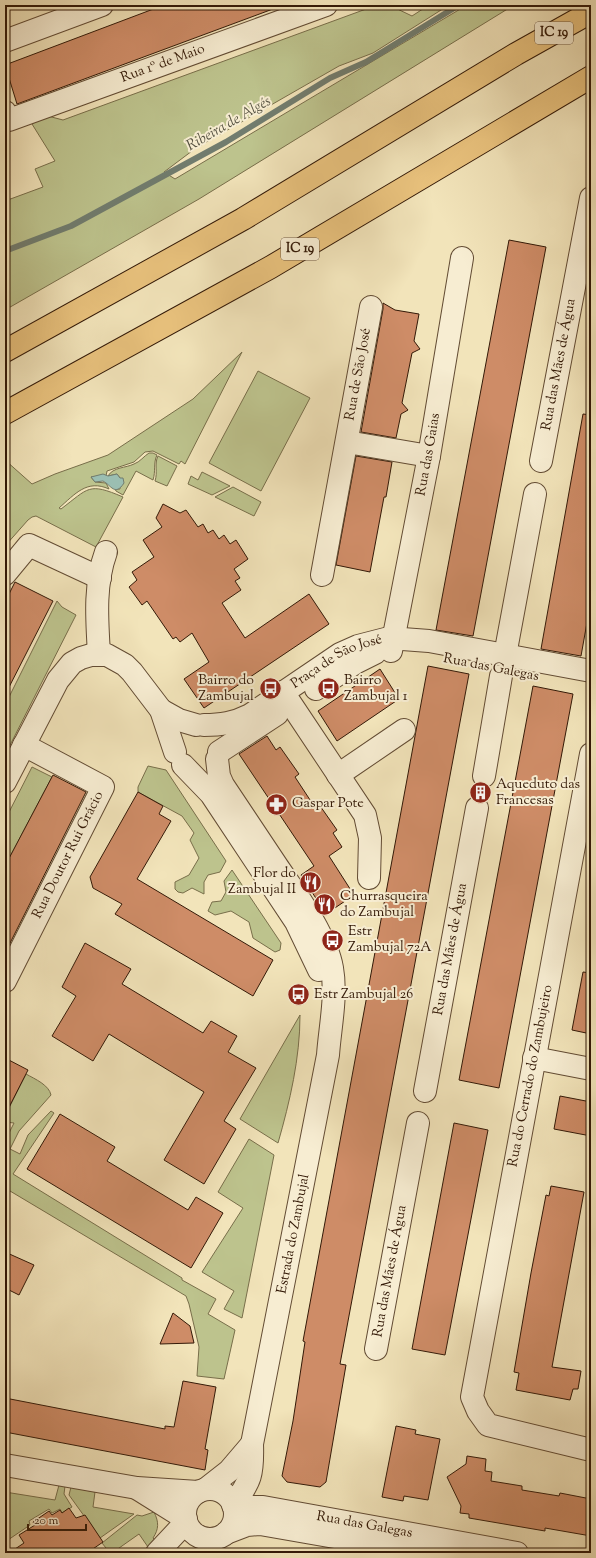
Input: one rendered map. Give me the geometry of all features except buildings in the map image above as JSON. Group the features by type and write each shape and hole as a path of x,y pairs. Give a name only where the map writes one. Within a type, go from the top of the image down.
{"highway":[{"path":"516,54 579,5"},
{"name":"IC 19","path":"5,351 243,219 516,54 591,12"},
{"name":"IC 19","path":"5,412 271,267 591,78"}],"street":[{"path":"5,41 102,5"},
{"name":"Rua 1º de Maio","path":"5,112 8,120 326,5"},
{"name":"Rua das Mães de Água","path":"541,461 591,198"},
{"name":"Rua das Gaias","path":"392,644 429,456 462,258"},
{"name":"Rua de São José","path":"322,575 371,307"},
{"path":"347,442 429,456"},
{"path":"506,650 535,494"},
{"path":"5,574 29,545 100,578"},
{"path":"5,782 64,671 80,658 99,654 97,607 100,578 106,552"},
{"name":"Rua das Galegas","path":"392,644 429,641 591,671"},
{"name":"Rua das Galegas","path":"392,644 591,687"},
{"name":"Praça de São José","path":"200,725 219,725 235,722 287,699 392,644"},
{"name":"Estrada do Zambujal","path":"99,654 107,655 124,665 132,672 161,710 179,759 211,794 296,922 316,962 325,986 330,1023"},
{"path":"484,776 501,676"},
{"name":"Praça de São José","path":"218,755 287,699"},
{"name":"Praça de São José","path":"287,699 365,815 370,838 369,878"},
{"name":"Estrada do Zambujal","path":"161,710 179,720 200,725"},
{"path":"200,725 211,730 217,736 220,743 218,755 212,765 198,770 179,759 177,737 188,726 200,725"},
{"path":"338,775 404,730"},
{"name":"Rua Doutor Rui Grácio","path":"5,981 103,787 24,745"},
{"name":"Rua do Cerrado do Zambujeiro","path":"591,754 472,1398 478,1411 488,1425 591,1450"},
{"name":"Estrada do Zambujal","path":"218,755 219,776 223,785 304,906 320,934 332,967 334,998 330,1023 327,1063 252,1444 251,1478 246,1489 233,1506"},
{"name":"Rua das Mães de Água","path":"424,1091 477,808"},
{"path":"534,1058 591,1068"},
{"name":"Rua das Mães de Água","path":"376,1349 418,1123"},
{"name":"Estrada do Zambujal","path":"202,1490 230,1471 252,1444"},
{"path":"5,1465 137,1488 215,1489 223,1492 230,1499 233,1506 235,1516 232,1526 222,1535 194,1553"},
{"path":"137,1488 186,1521 197,1535 211,1538 222,1535"},
{"path":"157,1553 186,1521 186,1505 190,1497 202,1490"},
{"name":"Rua das Galegas","path":"233,1506 263,1507 478,1549 517,1553"},
{"name":"Rua das Galegas","path":"222,1535 247,1525 260,1524 427,1553"}],"green space":[{"path":"377,5 389,5 412,16 429,5 449,5 373,53 339,66 196,148 164,172 175,179 467,5 514,5 199,199 5,310 5,201 43,187 35,169 55,161 32,124 44,115 63,120"},
{"path":"242,352 185,464 181,461 179,464 153,451 145,452 134,462 107,471 106,476 91,477 95,482 106,483 109,489 101,486 88,487 76,493 59,508 61,509 78,496 89,490 102,490 123,497 96,547 36,516 28,520 5,546 5,460 32,484 108,455 193,399"},
{"path":"258,371 310,398 261,491 209,463"},
{"path":"149,453 157,455 153,480 136,471 123,495 116,491 115,489 120,489 120,478 117,474 108,476 110,473 116,469 136,463"},
{"path":"158,456 177,466 167,486 155,481 156,462"},
{"path":"202,472 230,486 212,495 188,484 191,476 198,480"},
{"path":"233,487 261,502 254,516 215,497"},
{"path":"57,601 62,607 76,615 5,755 5,705"},
{"path":"148,766 166,770 226,861 220,872 208,875 204,882 204,894 192,888 183,893 178,892 175,889 175,882 189,875 199,858 190,840 194,833 182,816 138,792 138,787"},
{"path":"32,767 52,777 5,866 5,820"},
{"path":"232,870 281,943 280,950 275,952 253,938 249,922 231,911 215,915 208,911 212,902 221,901 226,892 224,881"},
{"path":"300,1015 300,1031 294,1079 278,1143 240,1119"},
{"path":"26,1074 45,1085 50,1091 51,1095 19,1131 10,1149 20,1154 28,1135 51,1111 54,1113 13,1174 182,1278 182,1280 216,1299 208,1314 235,1330 224,1379 197,1376 199,1347 186,1296 5,1188 5,1141 14,1123 5,1122 5,1107 9,1108"},
{"path":"249,1139 274,1155 242,1318 224,1309 234,1291 202,1272 243,1208 218,1192"},
{"path":"59,1485 65,1486 64,1494 72,1507 62,1513 60,1509 52,1513 49,1509 29,1521 30,1525 5,1542 5,1492 55,1500"},
{"path":"71,1487 95,1492 93,1507 134,1514 100,1538 69,1495"},
{"path":"154,1512 158,1525 153,1538 156,1541 148,1547 139,1534 112,1553 110,1553 102,1543 137,1515 142,1516"}],"water":[{"path":"103,474 108,476 117,474 120,478 123,478 124,483 116,490 103,481 95,482 91,477"}],"waterway":[{"name":"Ribeira de Algés","path":"5,251 71,226 226,142 330,78 366,62 459,5"}],"place":[{"name":"Bairro do Zambujal","path":"270,689"},
{"name":"Bairro Zambujal 1","path":"328,689"},
{"name":"Aqueduto das Francesas","path":"480,793"},
{"name":"Gaspar Pote","path":"277,804"},
{"name":"Flor do Zambujal II","path":"311,882"},
{"name":"Churrasqueira do Zambujal","path":"325,905"},
{"name":"Estr Zambujal 72A","path":"333,940"},
{"name":"Estr Zambujal 26","path":"299,995"}]}
